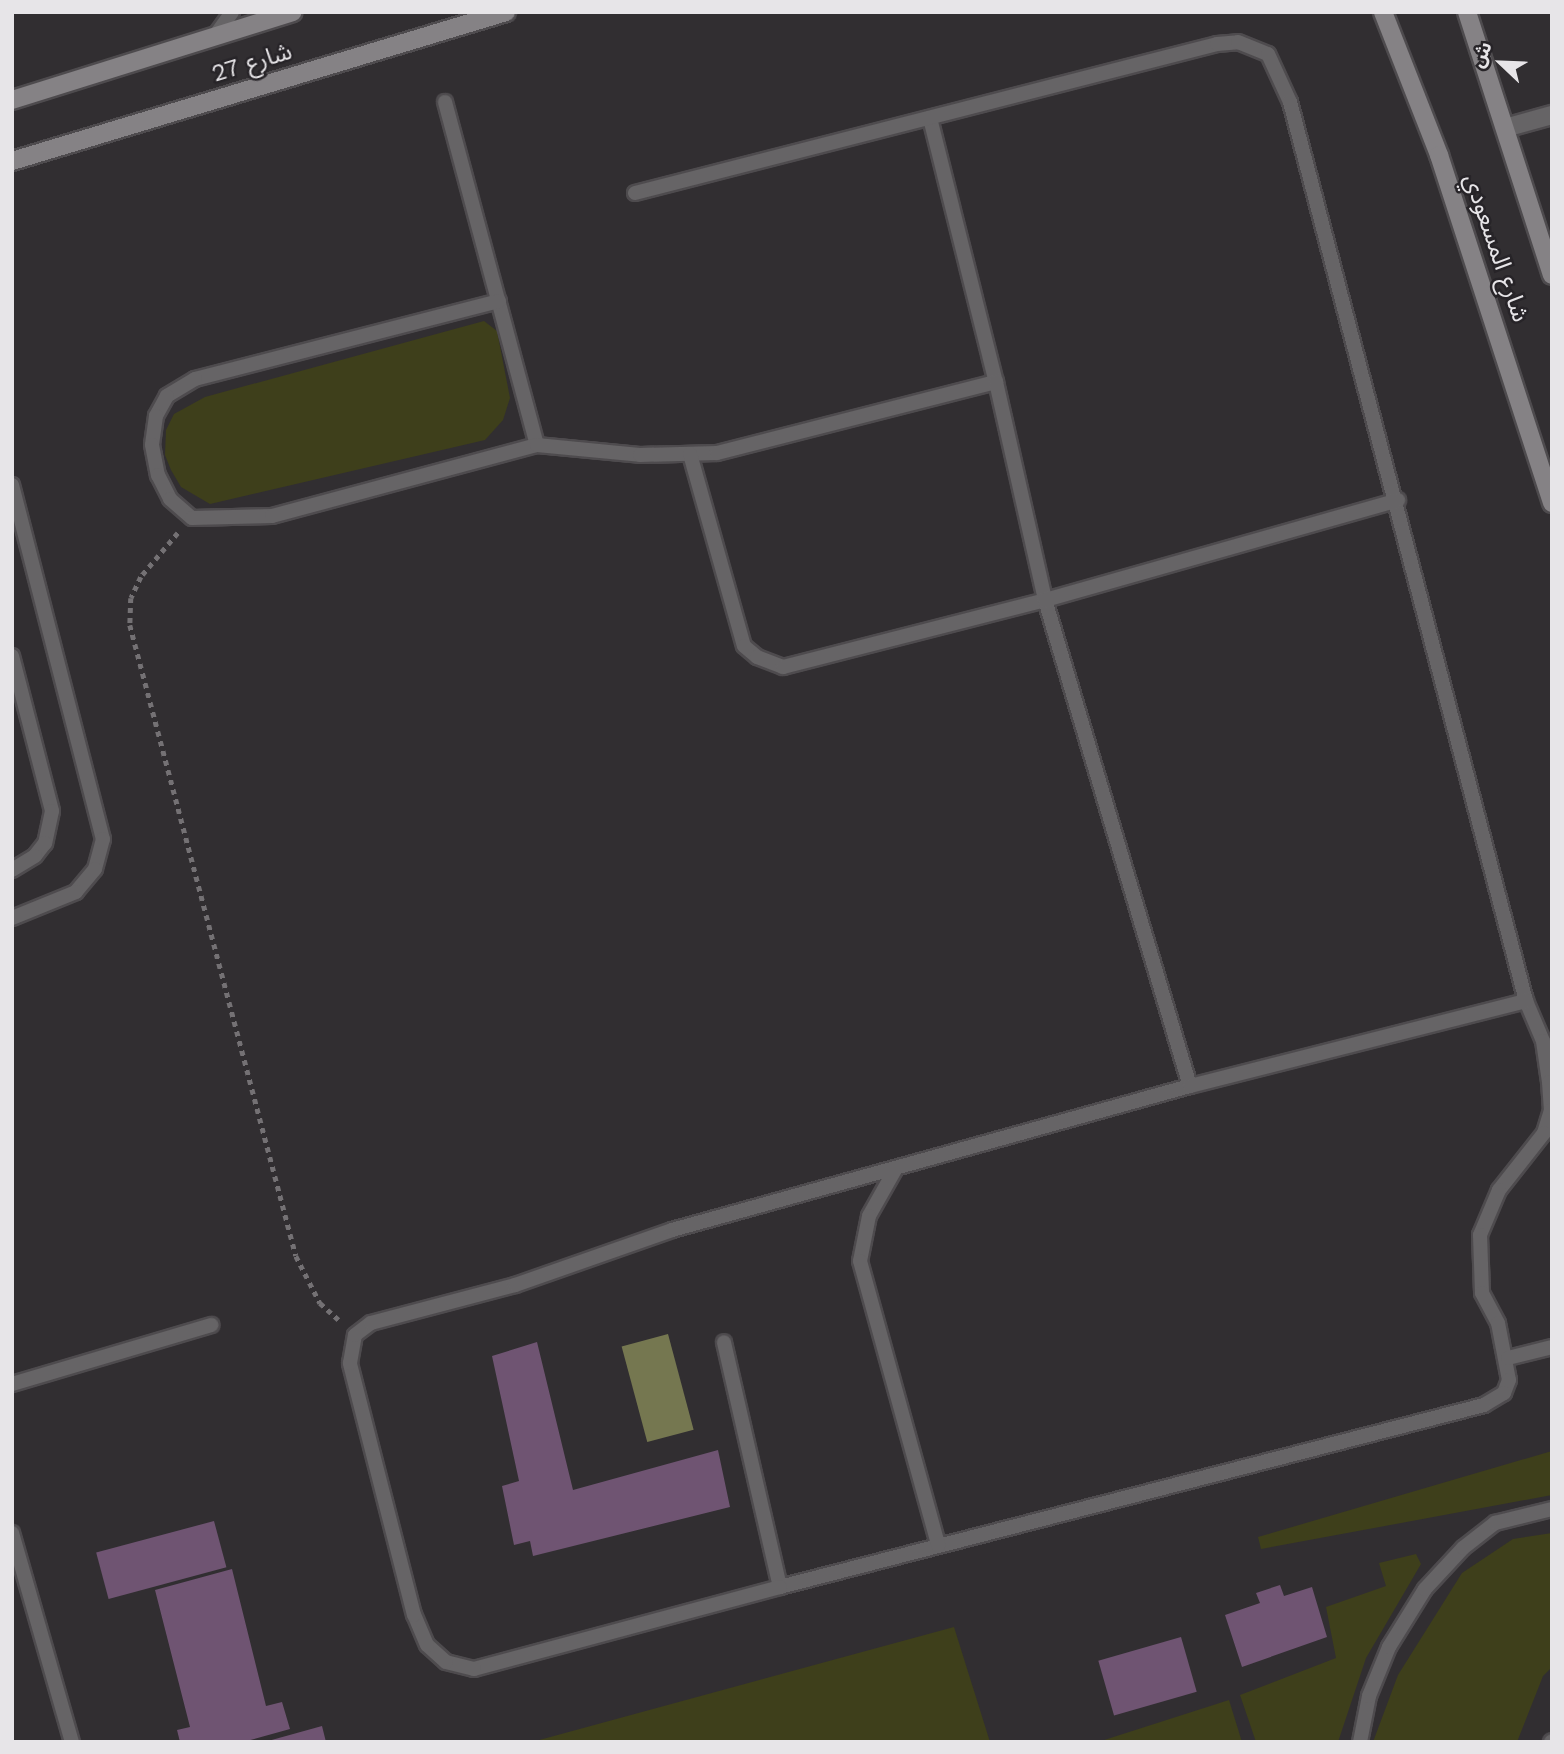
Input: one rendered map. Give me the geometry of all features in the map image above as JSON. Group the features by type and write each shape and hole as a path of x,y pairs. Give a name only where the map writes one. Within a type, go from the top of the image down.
{"main road":[{"name":"شارع 27","path":"12,100 293,12"},
{"name":"شارع 27","path":"12,160 506,12"},
{"path":"1371,12 1402,60"},
{"name":"شارع المسعودي","path":"1383,12 1488,297 1552,503"},
{"name":"شارع المسعودي","path":"1467,12 1552,275"}],"street":[{"path":"1505,128 1552,115"}],"lane":[{"path":"214,37 232,12"},
{"path":"635,193 1217,44 1238,42 1268,54 1290,102 1398,500 1526,1001 1543,1041 1551,1110 1544,1133 1487,1210 1478,1261 1482,1293 1508,1358 1504,1393 1484,1405 938,1545 474,1669 446,1661 427,1645 414,1615 350,1363 355,1335 371,1323 515,1285 672,1230 1190,1086 1526,1001"},
{"path":"445,102 537,444"},
{"path":"930,118 996,382 1045,600 1190,1086"},
{"path":"499,301 195,379 167,396 156,416 152,445 156,465 170,499 192,517 272,516 537,444 640,455 717,453 996,382"},
{"path":"690,454 744,646 757,657 783,667 805,664 1045,600 1398,500"},
{"path":"12,485 103,839 95,869 76,892 12,918"},
{"path":"12,656 52,811 45,843 35,856 12,870"},
{"path":"896,1168 869,1216 860,1261 938,1545"},
{"path":"12,1384 211,1325"},
{"path":"724,1342 780,1587"},
{"path":"1508,1358 1552,1347"},
{"path":"1360,1742 1370,1696 1389,1647 1425,1589 1464,1548 1495,1523 1552,1509"},
{"path":"12,1533 72,1742"}],"path":[{"path":"192,517 141,577 131,598 130,625 296,1256 320,1303 355,1335"}],"shaded area":[{"path":"484,321 497,331 510,398 503,420 485,440 210,504 181,487 171,470 165,455 166,430 174,414 205,397"},
{"path":"668,1334 694,1430 647,1442 622,1346"},
{"path":"1552,1451 1552,1495 1261,1549 1258,1537"},
{"path":"1552,1533 1552,1667 1543,1676 1517,1742 1373,1742 1398,1675 1462,1573 1513,1539"},
{"path":"1416,1554 1421,1564 1366,1658 1338,1742 1256,1742 1240,1695 1336,1658 1326,1607 1386,1586 1379,1563"},
{"path":"954,1627 990,1742 532,1742"},
{"path":"1229,1700 1242,1742 1098,1742"}],"building":[{"path":"537,1342 573,1490 718,1450 730,1507 533,1556 530,1541 514,1545 502,1486 519,1481 492,1356"},
{"path":"214,1521 226,1567 109,1599 96,1553"},
{"path":"232,1569 266,1706 282,1702 290,1729 243,1742 180,1742 177,1730 190,1727 155,1590"},
{"path":"1280,1585 1284,1596 1312,1587 1327,1637 1242,1667 1225,1615 1260,1603 1256,1593"},
{"path":"1181,1637 1197,1692 1114,1715 1098,1661"},
{"path":"322,1726 326,1742 268,1742 268,1741"}]}
